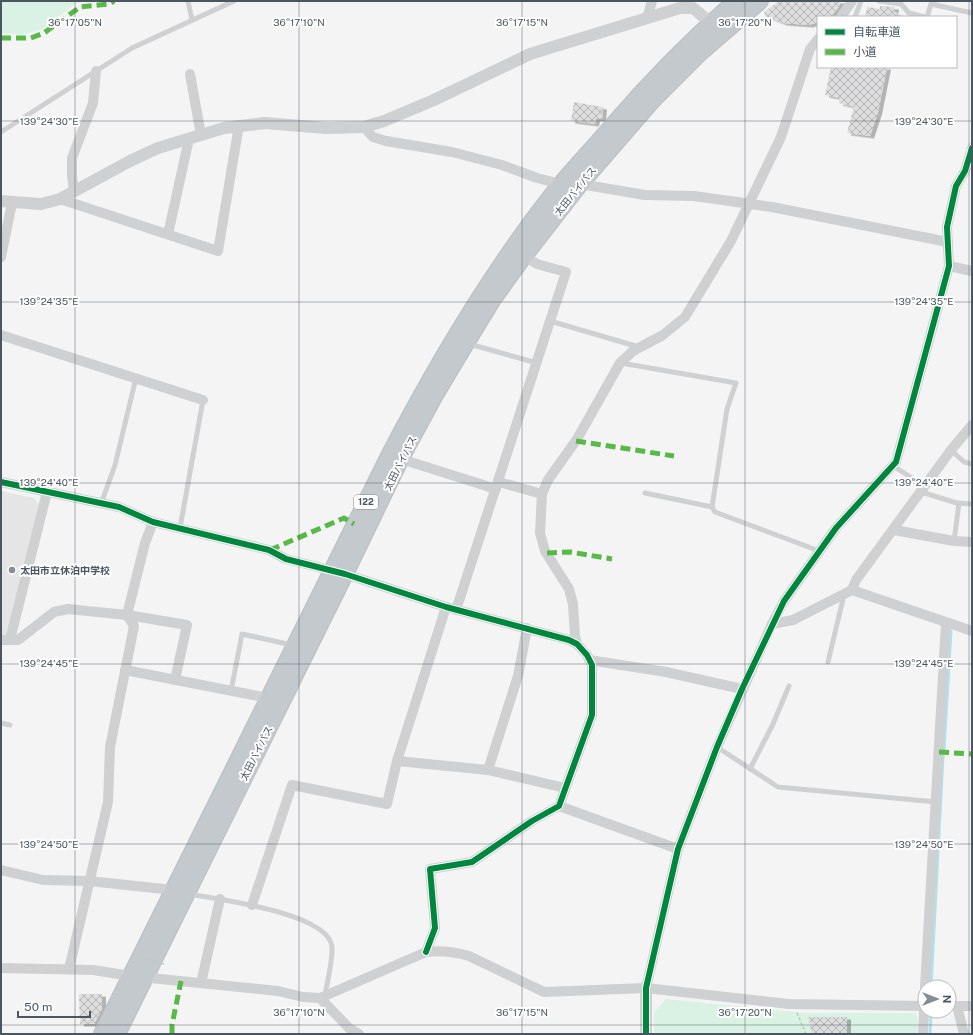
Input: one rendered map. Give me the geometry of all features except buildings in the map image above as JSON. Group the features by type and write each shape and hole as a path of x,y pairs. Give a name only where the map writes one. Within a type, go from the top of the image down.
{"highway":[{"name":"太田バイパス","path":"179,892 338,573 412,412 455,337 513,250 561,184 639,95 710,23 736,1"},
{"name":"太田バイパス","path":"117,1034 139,977 294,645 338,573 436,393 493,299 524,256 580,184 650,103 722,34 760,1"},
{"name":"太田バイパス","path":"102,1034 139,977"}],"street":[{"path":"647,18 652,1"},
{"path":"842,16 852,1"},
{"path":"1,257 6,202 42,204 60,199 130,161 158,148 239,125 264,123 326,128 364,127 384,121 434,100 530,54 686,7 698,12 722,34"},
{"path":"426,952 435,928 430,869 472,862 532,821 559,806 592,715 592,665 590,660 577,644 573,604 569,589 545,551 540,533 542,494 548,480 577,439 620,363 633,351 663,335 685,317 731,240 750,204 781,137 810,50 817,40"},
{"path":"74,191 72,158 93,103 96,71"},
{"path":"190,74 201,135"},
{"path":"60,199 218,250 239,125"},
{"path":"364,127 373,137 386,141 452,152 502,165 537,178 561,184 580,184 645,195 694,196 750,204 948,242"},
{"path":"168,234 189,139"},
{"path":"646,1034 646,988 678,849 717,747 742,689 772,624 784,602 836,528 896,462 902,445 949,266 947,227 956,186 968,172 972,148"},
{"path":"252,905 292,785 387,804 397,761 451,608 498,486 566,272 537,264 524,256"},
{"path":"949,266 972,271"},
{"path":"1,335 203,400"},
{"path":"772,624 793,620 848,592 951,450 972,425"},
{"path":"401,459 498,486 542,494"},
{"path":"1,482 120,507 153,522 269,550 286,559 338,573 451,608 527,628 577,644"},
{"path":"47,492 6,640 18,640 54,612 68,609 127,615 187,625 175,680"},
{"path":"69,969 108,802 110,747 134,626 127,615 145,543 153,522"},
{"path":"894,530 954,541 972,542"},
{"path":"848,592 972,630"},
{"path":"925,979 946,623"},
{"path":"488,770 518,676 527,628"},
{"path":"590,660 666,672 742,689"},
{"path":"125,670 268,698"},
{"path":"397,761 488,770 565,788"},
{"path":"559,806 678,849"},
{"path":"1,870 43,880 89,881 179,892"},
{"path":"201,983 220,899"},
{"path":"1,968 93,970 139,977 278,991 303,997 322,997 426,952 447,951 470,956 544,992 646,988 783,1003 917,1006"},
{"path":"322,997 350,1028 359,1034"},
{"path":"957,1006 972,1006"},
{"path":"957,1016 964,1034"},
{"path":"922,1034 924,1019"}],"lane":[{"path":"188,1 192,20"},
{"path":"1,132 132,48 234,1"},
{"path":"855,16 861,1"},
{"path":"879,1 901,4 909,13 922,16"},
{"path":"926,16 931,4 972,13"},
{"path":"550,321 640,347"},
{"path":"466,343 537,363"},
{"path":"620,363 629,363 736,383 727,409 712,508"},
{"path":"101,504 115,465 136,378"},
{"path":"180,528 203,400"},
{"path":"951,450 964,462 972,464"},
{"path":"893,466 923,489 959,503 972,504"},
{"path":"645,493 712,508 715,512 814,549 818,553"},
{"path":"954,541 959,503"},
{"path":"828,662 848,592"},
{"path":"231,691 242,634 294,645"},
{"path":"750,769 773,724 789,686"},
{"path":"1,723 10,724"},
{"path":"717,747 778,787 936,802"},
{"path":"179,892 280,911 323,930 332,946 322,997"}],"path":[{"path":"134,954 164,964 167,967"},
{"path":"795,1010 806,1034"}],"shaded area":[{"name":"太田市立休泊中学校","path":"1,491 34,498 39,505 7,636 1,636"}],"green space":[{"path":"1,1 91,1 76,3 43,29 21,35 1,33"},
{"path":"666,999 805,1013 915,1013 918,1019 917,1034 654,1034 654,1013"}],"waterway":[{"path":"944,750 951,631"},
{"path":"931,979 943,756"},
{"path":"930,1034 931,1019"}],"marked path":[{"path":"1,38 31,38 44,33 80,7 110,4 114,1"},
{"path":"576,441 674,456"},
{"path":"270,550 344,518 354,524"},
{"path":"547,553 570,552 612,559"},
{"path":"939,752 972,754"},
{"path":"172,1034 172,1025 181,981"}],"cycle path":[{"path":"646,1034 646,988 678,849 717,747 742,689 784,601 836,528 896,462 949,266 947,227 956,186 965,171 972,148"},
{"path":"1,482 119,507 153,522 269,550 286,559 345,574 446,607 569,640 577,644 587,655 592,665 592,715 559,806 532,821 472,862 430,869 435,928 426,952"}],"place":[{"name":"太田市立休泊中学校","path":"12,570"}]}
